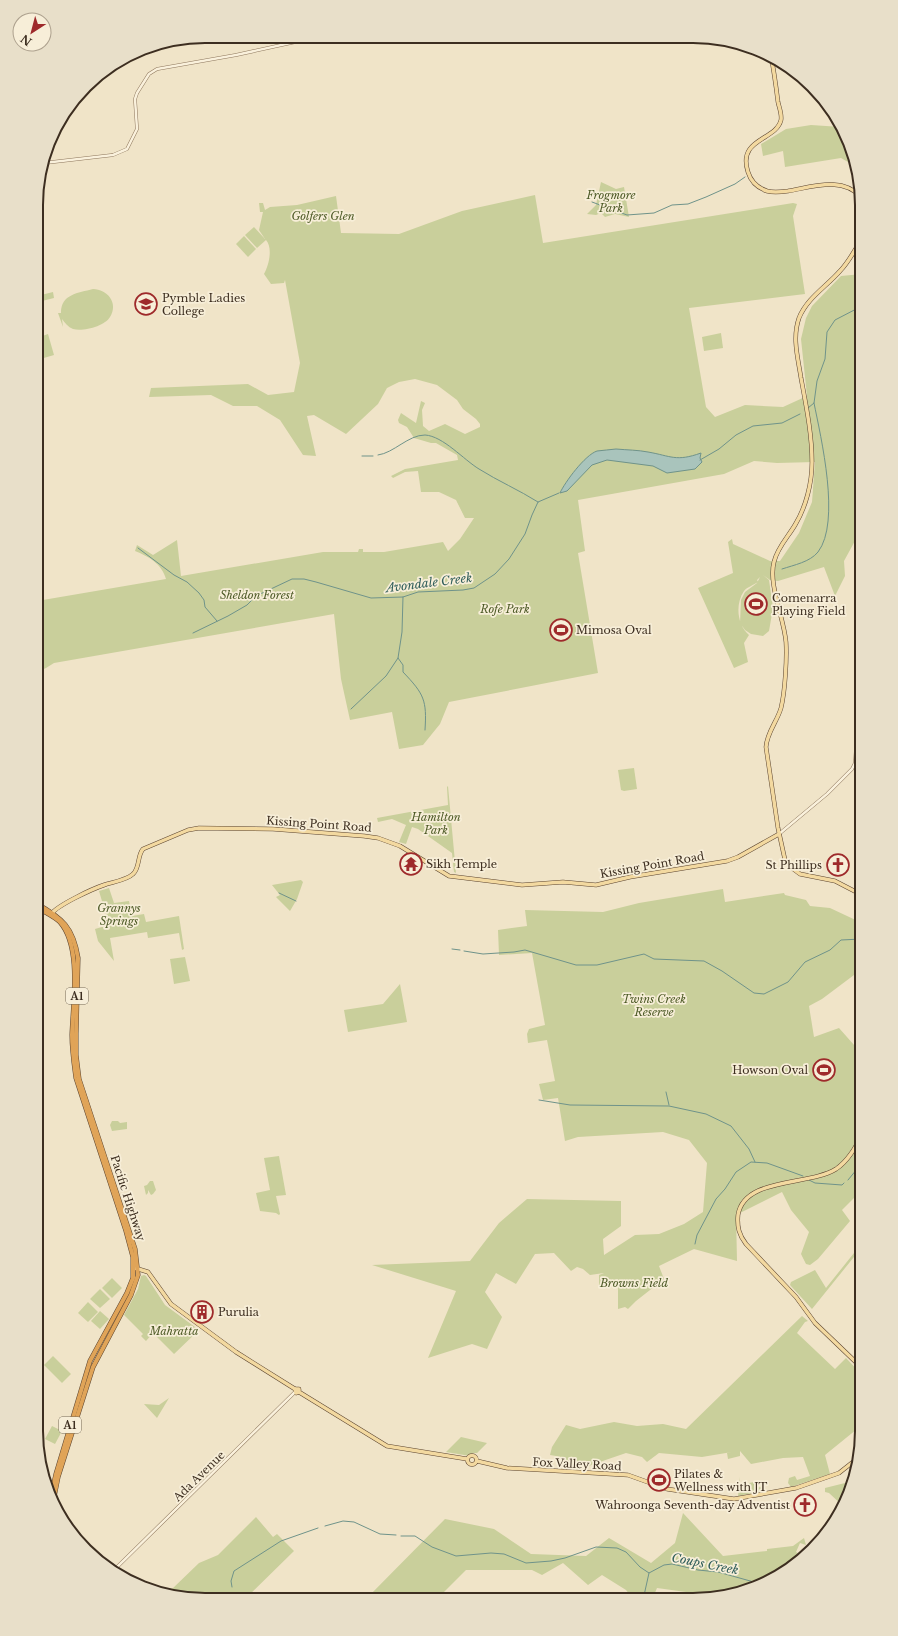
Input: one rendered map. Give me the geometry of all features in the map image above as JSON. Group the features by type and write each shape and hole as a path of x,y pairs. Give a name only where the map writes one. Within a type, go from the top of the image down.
{"highway":[{"name":"Pacific Highway","path":"43,908 51,914"},
{"name":"Pacific Highway","path":"43,911 62,920 67,927 77,951 78,972 76,1041 79,1079 136,1252 137,1282 92,1367 58,1477 55,1493"},
{"name":"Pacific Highway","path":"53,1487 90,1361 128,1293 136,1268"}],"main road":[{"path":"773,65 781,118 779,125 754,144 748,154 747,168 751,179 761,188 774,192 836,184 848,187 855,192"},
{"path":"855,249 843,268 805,306 799,318 796,333 797,351 810,434 812,468 809,488 803,508 778,552 773,569 786,649 781,707 768,735 766,747 779,834 785,860 794,870 804,875 827,879 855,891"},
{"name":"Kissing Point Road","path":"51,914 59,907 96,887 130,876 136,869 143,849 193,829 278,830 378,838 407,849 449,876 522,885 563,882 596,885 630,877 727,861 779,834"},
{"path":"855,1146 848,1158 836,1169 820,1176 766,1188 753,1193 741,1206 737,1226 742,1239 746,1244 796,1297 815,1323 855,1361"},
{"path":"136,1268 148,1272 171,1304 236,1352 296,1391 387,1446 468,1459 469,1457 474,1456 477,1461 472,1465 468,1462 468,1459"},
{"name":"Fox Valley Road","path":"477,1461 507,1468 628,1475 667,1488 734,1499 796,1488 839,1473 852,1463"}],"street":[{"path":"49,162 113,155 127,149 137,129 136,93 149,74 157,69 236,55 291,43"},
{"name":"Kissing Point Road","path":"779,834 827,794 852,769 855,763"},
{"name":"Ada Avenue","path":"117,1567 296,1391"}],"green space":[{"path":"811,125 834,127 843,143 849,162 841,158 785,167 783,151 763,156 761,144 786,129"},
{"name":"Frogmore Park","path":"601,182 616,189 624,187 629,217 615,214 605,217 601,213 596,215 587,214 596,205"},
{"path":"535,195 543,243 793,203 797,204 793,216 805,294 689,308 706,407 715,417 745,405 783,407 807,396 801,339 806,318 812,306 841,276 855,275 855,541 844,561 845,576 835,596 824,567 778,581 770,580 763,575 769,580 773,608 769,631 763,636 751,634 742,626 745,631 749,635 744,643 748,662 734,668 698,588 733,573 728,542 732,539 733,544 770,561 780,561 799,533 812,502 815,462 777,463 754,461 724,474 578,500 585,551 578,553 598,673 449,702 440,724 423,745 399,749 392,712 350,720 341,679 334,614 54,663 43,669 43,600 166,579 161,569 154,561 135,551 137,545 153,555 177,540 181,576 323,552 358,552 359,549 363,549 363,552 384,552 443,542 448,551 460,539 474,518 465,518 456,500 439,492 421,492 418,471 405,472 393,478 391,476 405,469 458,460 457,455 436,443 414,438 407,427 399,423 398,420 401,413 416,423 421,401 425,403 422,410 423,426 429,431 445,424 465,434 480,427 480,424 476,419 463,409 457,400 437,385 415,379 399,382 387,388 378,404 346,434 314,415 307,416 316,456 303,455 280,420 257,406 233,406 211,395 149,397 151,388 248,384 268,395 294,392 300,363 285,280 284,283 271,284 264,274 270,257 268,243 266,240 257,248 245,235 254,227 265,239 259,230 263,212 260,212 259,203 263,203 265,210 270,207 297,205 336,196 341,233 399,234 462,211","holes":["757,582 745,592 741,600 740,621 738,608 741,596 745,590"]},
{"path":"244,236 256,249 248,257 236,244"},
{"path":"93,289 103,291 110,298 113,307 110,317 99,326 82,330 71,328 62,319 63,327 58,313 61,313 64,302 67,298 76,293"},
{"path":"53,292 54,298 43,301 43,294"},
{"path":"721,333 723,348 704,351 702,337"},
{"path":"48,334 54,355 43,358 43,336"},
{"path":"634,768 637,789 621,790 618,770"},
{"name":"Hamilton Park","path":"448,786 456,873 454,872 452,853 418,829 412,827 406,844 399,842 406,825 392,819 378,822 377,818 448,805"},
{"path":"301,880 303,882 297,899 290,911 276,897 280,895 272,885"},
{"name":"Grannys Springs","path":"109,888 114,903 129,901 132,916 144,914 146,922 179,916 184,949 182,950 179,933 148,938 147,932 110,938 114,961 98,941 95,929 109,925 99,891"},
{"path":"723,889 725,902 784,893 785,895 806,900 810,906 830,908 855,920 855,974 822,999 809,1006 814,1037 839,1028 855,1046 855,1197 842,1210 850,1221 818,1259 810,1265 806,1264 801,1254 809,1232 791,1210 782,1192 736,1215 737,1261 694,1249 659,1266 664,1279 628,1309 625,1307 618,1309 618,1279 599,1286 599,1275 604,1273 590,1275 583,1269 577,1267 571,1271 554,1253 535,1254 516,1284 496,1273 485,1292 502,1317 487,1349 472,1344 428,1358 456,1291 372,1265 470,1261 499,1223 527,1199 621,1201 621,1226 603,1239 604,1255 635,1235 659,1234 684,1224 703,1212 707,1163 689,1140 663,1132 578,1137 565,1141 558,1098 543,1100 539,1084 555,1081 547,1040 528,1043 527,1034 529,1029 545,1025 532,953 499,955 498,930 527,926 525,910 603,912 639,903"},
{"path":"185,957 190,981 174,984 170,959"},
{"path":"400,984 407,1022 348,1032 344,1010 383,1004"},
{"path":"112,1121 118,1121 120,1123 127,1122 127,1129 112,1131 110,1125"},
{"path":"279,1156 286,1195 276,1196 279,1215 276,1213 260,1211 256,1193 270,1190 264,1158"},
{"path":"150,1181 153,1181 156,1190 151,1195 148,1190 146,1195 144,1186"},
{"path":"855,1252 855,1256 812,1309 790,1285 791,1282 815,1270 826,1288"},
{"name":"Mahratta","path":"144,1275 165,1305 199,1330 174,1354 153,1333 146,1341 141,1336 143,1334 124,1315 138,1289 141,1276"},
{"path":"112,1278 122,1288 112,1298 102,1288"},
{"path":"100,1289 110,1299 100,1308 90,1299"},
{"path":"88,1302 98,1312 88,1322 78,1313"},
{"path":"100,1311 109,1319 100,1329 91,1321"},
{"path":"802,1316 808,1321 805,1322 797,1333 835,1369 846,1358 855,1368 855,1431 825,1455 830,1474 791,1487 788,1483 789,1478 795,1476 797,1480 810,1476 803,1457 783,1458 751,1464 740,1451 740,1456 728,1459 727,1453 732,1452 702,1457 659,1453 647,1462 642,1457 626,1453 588,1467 560,1467 562,1457 550,1455 552,1447 566,1425 580,1429 614,1422 637,1426 663,1424 686,1429"},
{"path":"53,1356 71,1374 62,1383 44,1365"},
{"path":"169,1398 157,1418 144,1404 159,1405"},
{"path":"52,1426 62,1431 55,1444 45,1439"},
{"path":"461,1437 487,1443 477,1453 473,1453 470,1456 446,1452"},
{"path":"740,1477 740,1488 749,1488 749,1483 754,1482 755,1488 761,1487 762,1491 738,1496"},
{"path":"846,1483 838,1502 829,1493 825,1492 825,1488"},
{"path":"683,1513 723,1556 767,1551 767,1549 793,1546 804,1538 806,1545 800,1543 796,1552 799,1554 783,1566 755,1581 714,1592 693,1593 657,1588 655,1593 628,1593 602,1575 588,1585 563,1563 542,1575 532,1570 466,1570 443,1593 372,1593 445,1519 494,1529 531,1554 586,1556 609,1538 651,1563 675,1543"},
{"path":"256,1517 273,1537 277,1534 294,1551 251,1593 195,1593 172,1589 199,1563 218,1555"}],"water":[{"path":"616,449 644,451 679,458 701,453 700,458 702,462 695,469 667,473 653,466 607,460 592,465 567,491 560,493 576,469 592,454 597,451"}],"waterway":[{"path":"592,202 627,215 654,213 672,205 688,204 706,197 735,184 745,177"},
{"name":"Avondale Creek","path":"808,408 814,403 817,381 825,359 827,332 835,320 855,310"},
{"path":"782,569 802,563 811,558 818,552 825,538 829,501 821,437 814,403"},
{"name":"Avondale Creek","path":"700,460 719,449 736,435 753,426 782,423 800,414"},
{"path":"378,455 384,454 413,438 425,435 432,436 439,439 479,469 538,502"},
{"path":"362,456 373,456"},
{"name":"Avondale Creek","path":"193,633 247,605 256,596 292,579 304,579 371,598 403,597 418,592 463,590 474,588 495,574 509,559 525,534 538,502 559,493"},
{"path":"138,548 174,575 187,582 199,593 204,600 205,607 217,621"},
{"path":"403,597 402,632 398,658 403,665 403,672 416,686 423,698 425,730"},
{"path":"351,709 386,676 398,658"},
{"path":"279,893 296,901"},
{"path":"464,951 483,954 525,950 576,965 597,965 644,954 654,959 704,961 722,971 754,993 764,994 788,982 805,962 830,950 841,940 855,939"},
{"path":"452,949 460,950"},
{"path":"666,1092 669,1105"},
{"path":"539,1100 570,1105 669,1106 706,1114 731,1126 749,1149 755,1162"},
{"path":"695,1244 697,1235 716,1199 725,1189 736,1172 751,1162 767,1163 803,1176"},
{"path":"848,1180 855,1172"},
{"path":"809,1180 815,1183 842,1185 844,1183"},
{"name":"Coups Creek","path":"325,1526 343,1521 354,1522 380,1534 396,1535"},
{"name":"Coups Creek","path":"232,1587 231,1581 234,1571 281,1541 318,1528"},
{"name":"Coups Creek","path":"401,1536 415,1536 432,1547 456,1556 491,1553 504,1554 526,1563 565,1558 596,1547 617,1548 626,1552 640,1567 649,1573 664,1565 672,1564 698,1570 718,1572 753,1582"},
{"path":"645,1593 649,1573"}],"place":[{"name":"Pymble Ladies College","path":"146,304"},
{"name":"Comenarra Playing Field","path":"756,604"},
{"name":"Mimosa Oval","path":"561,630"},
{"name":"Sikh Temple","path":"411,864"},
{"name":"St Phillips","path":"838,865"},
{"name":"Howson Oval","path":"824,1070"},
{"name":"Purulia","path":"202,1312"},
{"name":"Pilates & Wellness with JT","path":"659,1480"},
{"name":"Wahroonga Seventh-day Adventist","path":"805,1505"}],"park label":[{"name":"Golfers Glen","path":"323,216"},
{"name":"Sheldon Forest","path":"257,595"},
{"name":"Rofe Park","path":"505,609"},
{"name":"Twins Creek Reserve","path":"654,1005"},
{"name":"Browns Field","path":"634,1283"}]}
